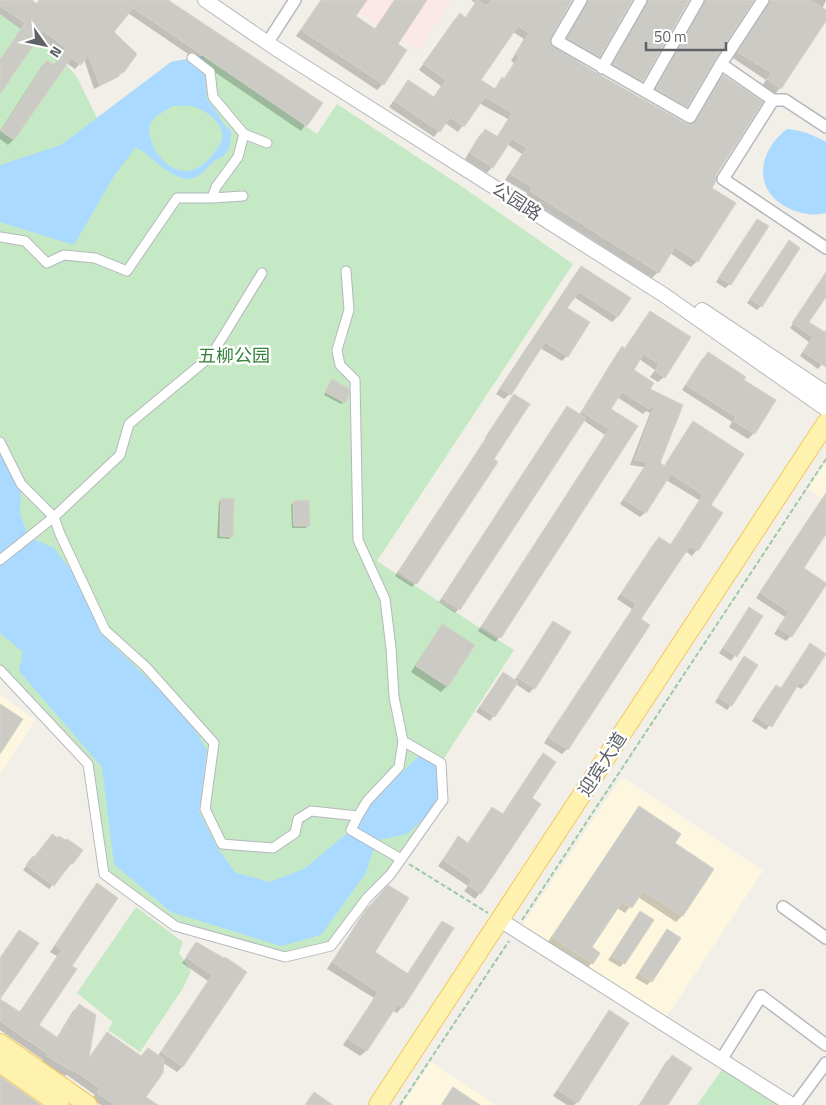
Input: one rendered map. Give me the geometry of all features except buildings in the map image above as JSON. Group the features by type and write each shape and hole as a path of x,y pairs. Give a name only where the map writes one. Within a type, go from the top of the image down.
{"main road":[{"name":"迎宾大道","path":"378,1105 508,925 826,423"},
{"name":"迎宾大道","path":"389,1105 826,437"},
{"path":"0,1043 88,1105"},
{"path":"0,1063 60,1105"}],"street":[{"name":"公园路","path":"205,0 664,295 826,409"},
{"path":"215,0 269,40 665,286 826,393"},
{"path":"269,40 295,0"},
{"path":"581,0 557,41 690,117 721,64 763,0"},
{"path":"602,68 641,0"},
{"path":"646,91 698,0"},
{"path":"192,58 210,72 213,97 244,134 267,143"},
{"path":"721,64 773,100 785,100 826,127"},
{"path":"773,100 723,179 826,248"},
{"path":"212,198 216,187 238,157 244,134"},
{"path":"0,237 25,241 48,263 64,254 95,258 127,271 177,198 243,196"},
{"path":"346,271 349,310 337,350 340,364 355,380 358,540 384,599 392,648 394,697 403,741 399,768 367,801 351,830 401,859"},
{"path":"0,560 54,517 120,455 129,424 211,356 262,273"},
{"path":"0,442 21,484 54,517 60,534 105,630 146,667 214,743 205,809 222,844 274,848 295,833 298,819 311,811 358,816"},
{"path":"0,670 88,764 104,874 175,926 285,957 331,946 367,898 390,875 444,800 440,763 403,741"},
{"path":"783,907 826,938"},
{"path":"508,925 792,1105"},
{"path":"721,1060 762,996 826,1045"},
{"path":"796,1105 826,1063"}],"path":[{"path":"400,1105 508,925 826,459"},
{"path":"401,859 508,925"}],"shaded area":[{"path":"340,0 452,0 418,51"},
{"path":"826,461 826,501 808,489"},
{"path":"0,695 35,720 0,774"},
{"path":"622,777 763,871 665,1019 520,928"},
{"path":"431,1062 496,1105 402,1105"}],"green space":[{"name":"五柳公园","path":"0,14 55,52 77,77 97,118 171,62 203,56 317,134 337,104 461,186 573,264 377,561 514,650 441,763 443,800 331,946 285,957 175,926 104,874 88,764 0,670"},
{"path":"136,907 183,942 179,953 191,971 183,988 140,1052 108,1030 113,1022 77,993"},
{"path":"723,1068 781,1105 697,1105"}],"water":[{"path":"203,56 207,100 231,131 230,145 223,156 214,161 199,176 188,179 172,174 136,147 114,176 74,245 0,222 0,165 61,145 171,62","holes":["172,106 193,106 200,109 214,119 221,129 222,140 216,150 203,165 189,171 176,169 165,162 156,152 151,140 149,128 153,119"]},
{"path":"787,129 807,133 826,142 826,213 802,213 788,208 776,200 764,181 765,159 777,138"},
{"path":"0,445 21,484 20,513 28,537 54,548 98,606 99,632 185,714 207,750 199,812 218,849 236,873 270,882 304,869 351,830 361,811 421,754 441,763 443,800 407,834 379,840 372,853 366,873 321,935 281,946 171,912 114,864 102,767 19,671 23,652 0,633"}]}
